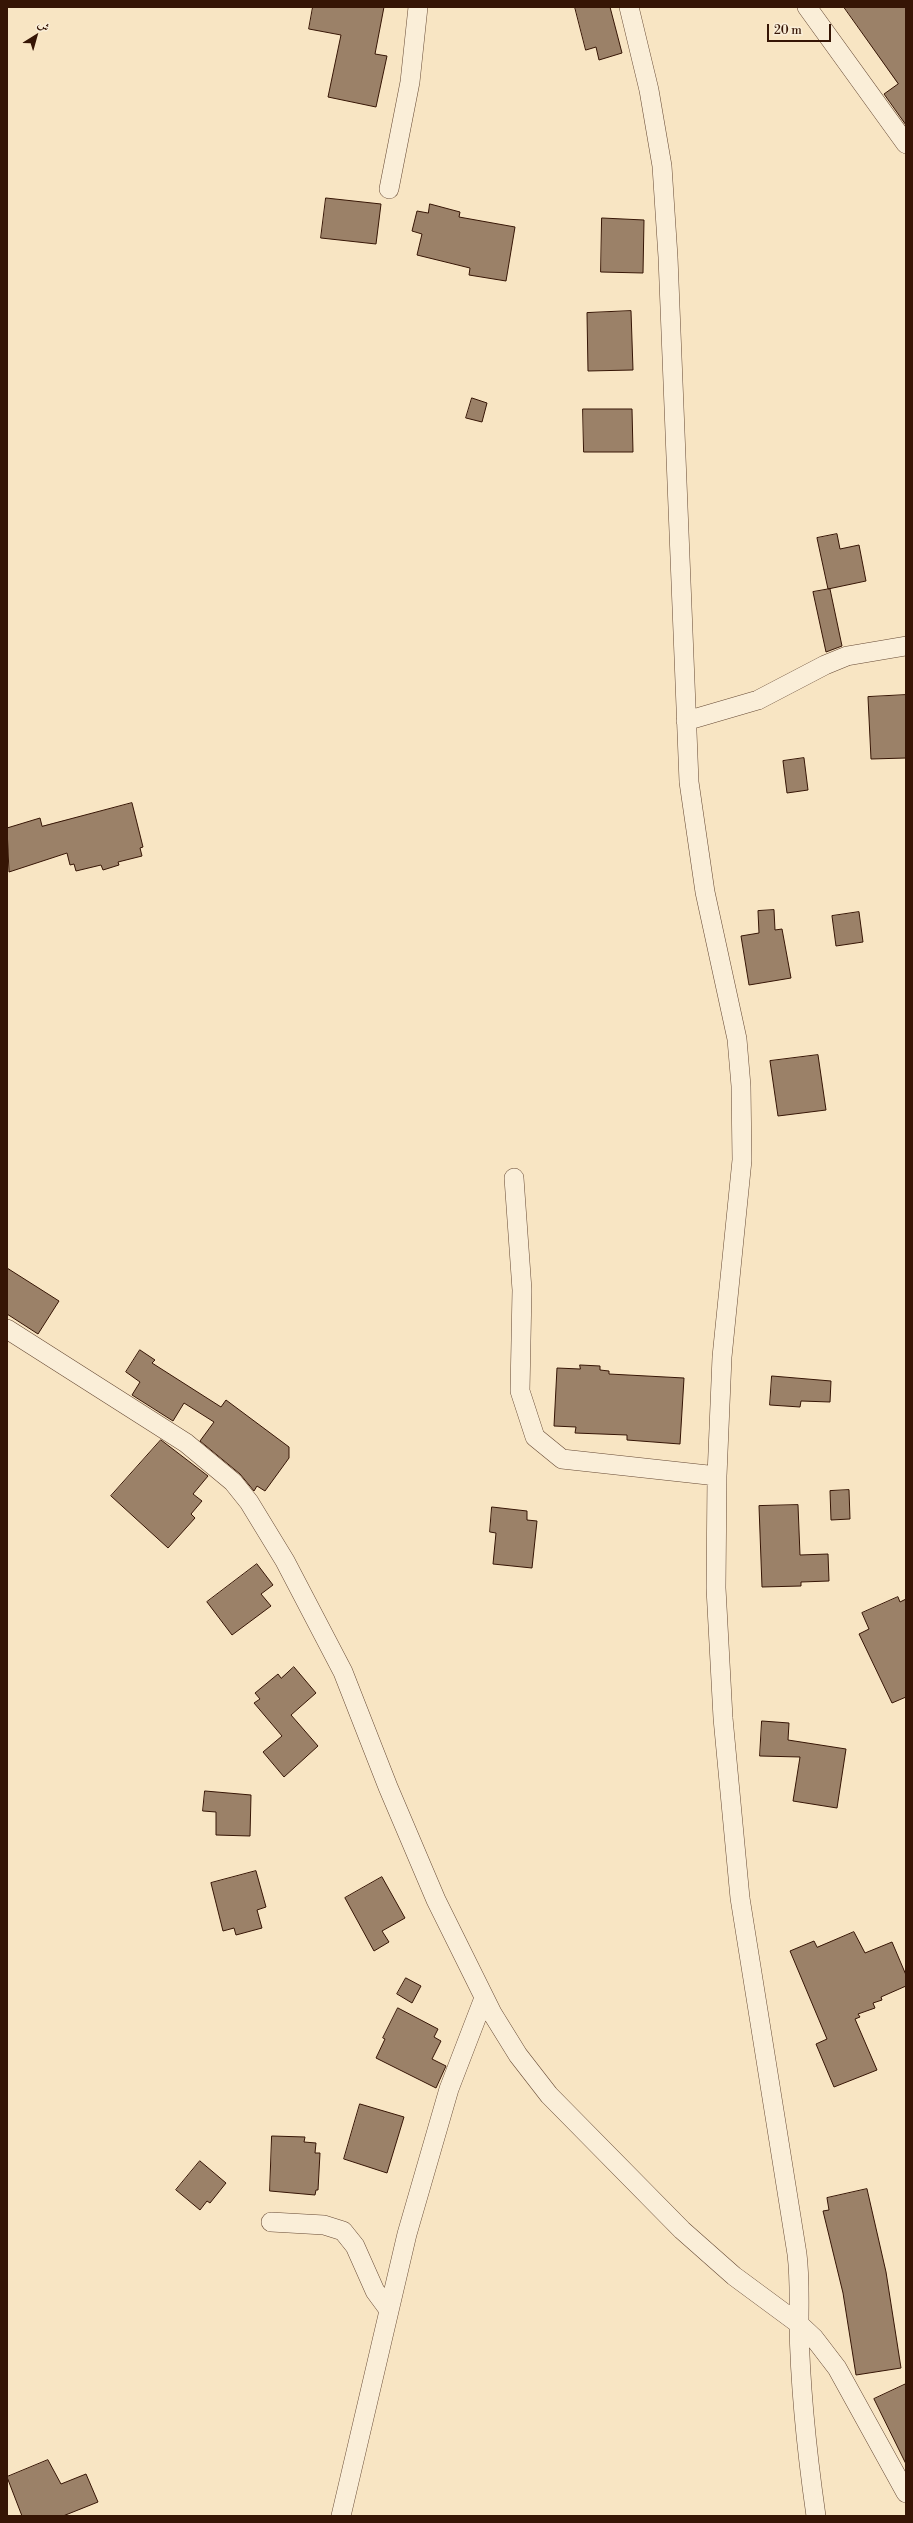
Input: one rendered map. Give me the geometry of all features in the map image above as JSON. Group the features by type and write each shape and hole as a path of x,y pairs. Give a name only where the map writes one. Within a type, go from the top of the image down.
{"street":[{"path":"389,189 410,82 418,7"},
{"path":"629,7 649,90 662,166 668,257 689,782 705,892 737,1039 741,1086 742,1160 722,1357 717,1476 716,1588 722,1718 738,1882 801,2287 799,2324 806,2448 816,2516"},
{"path":"807,7 906,144"},
{"path":"686,721 758,700 825,665 848,656 906,646"},
{"path":"514,1178 522,1290 520,1392 535,1437 562,1459 717,1476"},
{"path":"7,1329 186,1443 233,1482 249,1502 285,1561 343,1672 388,1787 436,1900 484,1998 518,2055 555,2100 682,2230 734,2276 799,2324 823,2350 837,2368 906,2493"},
{"path":"341,2516 407,2234 449,2089 484,1998"},
{"path":"271,2222 324,2225 343,2231 353,2242 374,2291 389,2310"}],"building":[{"path":"313,7 384,7 375,54 387,56 376,107 328,97 341,35 309,29"},
{"path":"575,7 610,7 622,53 599,60 596,47 586,50"},
{"path":"844,7 906,7 906,125 884,94 898,84"},
{"path":"326,198 381,204 376,244 321,238"},
{"path":"430,204 460,212 459,217 515,227 506,281 469,275 470,268 417,255 422,234 412,231 417,211 428,213"},
{"path":"602,218 644,220 643,273 601,272"},
{"path":"631,311 633,370 588,371 587,313"},
{"path":"472,398 487,403 482,422 466,418"},
{"path":"583,409 632,409 633,452 584,452"},
{"path":"837,534 840,549 859,545 866,581 828,589 817,538"},
{"path":"830,589 842,646 826,652 813,592"},
{"path":"906,695 906,758 871,759 868,697"},
{"path":"804,758 808,790 787,793 783,761"},
{"path":"132,803 143,847 140,848 142,856 118,862 119,865 103,870 101,865 76,871 74,864 70,865 67,853 9,872 7,828 40,818 42,826"},
{"path":"774,910 775,930 782,929 791,978 749,985 741,936 759,933 758,911"},
{"path":"859,912 863,942 836,946 832,916"},
{"path":"818,1055 826,1110 778,1116 770,1061"},
{"path":"7,1268 59,1301 38,1334 7,1314"},
{"path":"140,1350 155,1360 152,1363 221,1407 226,1400 289,1447 289,1458 265,1491 257,1486 254,1491 240,1474 200,1441 214,1422 184,1403 173,1421 132,1395 140,1382 126,1372"},
{"path":"580,1365 600,1366 600,1370 609,1371 609,1374 684,1378 680,1444 627,1440 627,1435 575,1433 576,1427 554,1426 557,1368 580,1369"},
{"path":"772,1376 831,1381 830,1402 801,1401 800,1407 770,1405"},
{"path":"161,1440 208,1476 193,1494 202,1501 191,1514 195,1518 168,1548 111,1496"},
{"path":"849,1490 850,1519 831,1520 830,1491"},
{"path":"798,1505 800,1555 828,1554 829,1581 801,1582 801,1586 762,1587 759,1506"},
{"path":"492,1507 527,1511 527,1520 537,1521 532,1568 493,1564 496,1533 490,1532"},
{"path":"257,1564 273,1585 261,1594 271,1606 232,1635 207,1602"},
{"path":"898,1597 900,1602 906,1599 906,1697 892,1703 859,1634 869,1629 862,1613"},
{"path":"294,1667 316,1693 291,1715 318,1746 284,1777 263,1752 282,1736 254,1703 260,1699 255,1693 278,1674 281,1678"},
{"path":"762,1721 789,1723 788,1740 846,1749 837,1808 793,1801 800,1757 760,1756"},
{"path":"205,1791 251,1795 250,1836 216,1835 216,1812 203,1811"},
{"path":"256,1871 266,1907 257,1910 262,1928 236,1935 234,1928 223,1931 211,1883"},
{"path":"382,1877 405,1918 382,1931 389,1942 374,1951 345,1898"},
{"path":"854,1932 865,1953 892,1942 906,1975 906,1986 881,1997 882,2000 873,2003 875,2008 858,2014 860,2017 855,2019 877,2070 834,2087 816,2044 827,2039 790,1951 814,1941 817,1947"},
{"path":"406,1978 421,1986 412,2003 397,1994"},
{"path":"398,2008 438,2029 434,2037 441,2041 432,2059 446,2066 436,2088 376,2058 385,2039 383,2038"},
{"path":"360,2104 404,2117 387,2173 344,2159"},
{"path":"272,2136 305,2137 304,2142 316,2143 315,2153 320,2153 318,2190 316,2190 315,2195 270,2191"},
{"path":"200,2161 226,2183 210,2203 207,2201 200,2210 176,2190"},
{"path":"867,2189 886,2272 901,2368 856,2375 843,2293 823,2211 829,2210 827,2198"},
{"path":"906,2384 906,2464 874,2399"},
{"path":"48,2460 61,2484 86,2474 98,2502 63,2516 22,2516 7,2477"}]}
